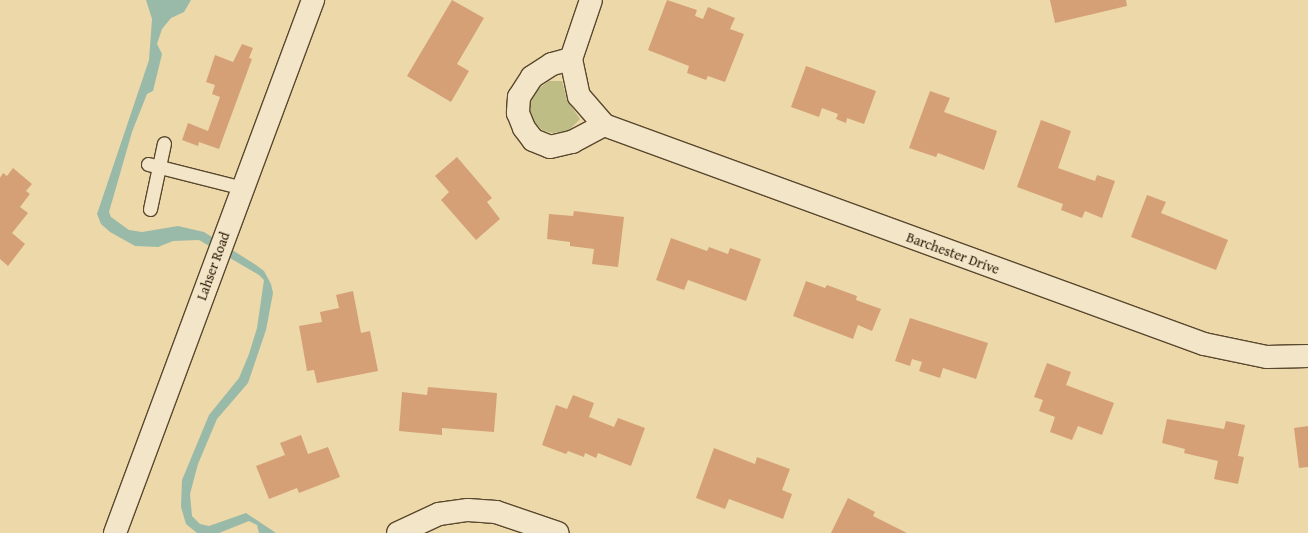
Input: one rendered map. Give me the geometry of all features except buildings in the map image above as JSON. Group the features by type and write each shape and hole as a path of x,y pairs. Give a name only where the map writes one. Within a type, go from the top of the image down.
{"street":[{"name":"Lahser Road","path":"115,533 313,0"},
{"name":"Barchester Drive","path":"591,0 572,58 578,96 604,125 1204,344 1267,356 1308,356"},
{"path":"572,58 552,64 532,77 519,98 518,113 524,128 533,140 550,147 572,142 604,125"},
{"path":"398,533 439,514 468,510 496,512 558,533"}],"lane":[{"path":"150,209 154,165 164,143"},
{"path":"154,165 242,188"}],"shaded area":[{"path":"146,0 191,0 184,12 171,18 162,29 157,44 162,54 153,91 147,94 132,132 109,212 111,217 129,230 142,232 178,226 204,232 264,271 271,284 273,293 266,330 248,383 217,419 198,464 190,494 192,516 200,524 209,526 246,513 276,533 259,533 257,525 249,521 219,533 197,533 186,524 181,507 182,480 209,415 239,378 249,354 257,328 264,280 259,275 199,240 173,241 158,247 135,246 110,232 101,224 97,214 149,60 152,19"},
{"path":"549,81 562,81 567,100 580,119 568,131 552,133 542,130 531,118 529,111 532,94"}]}
